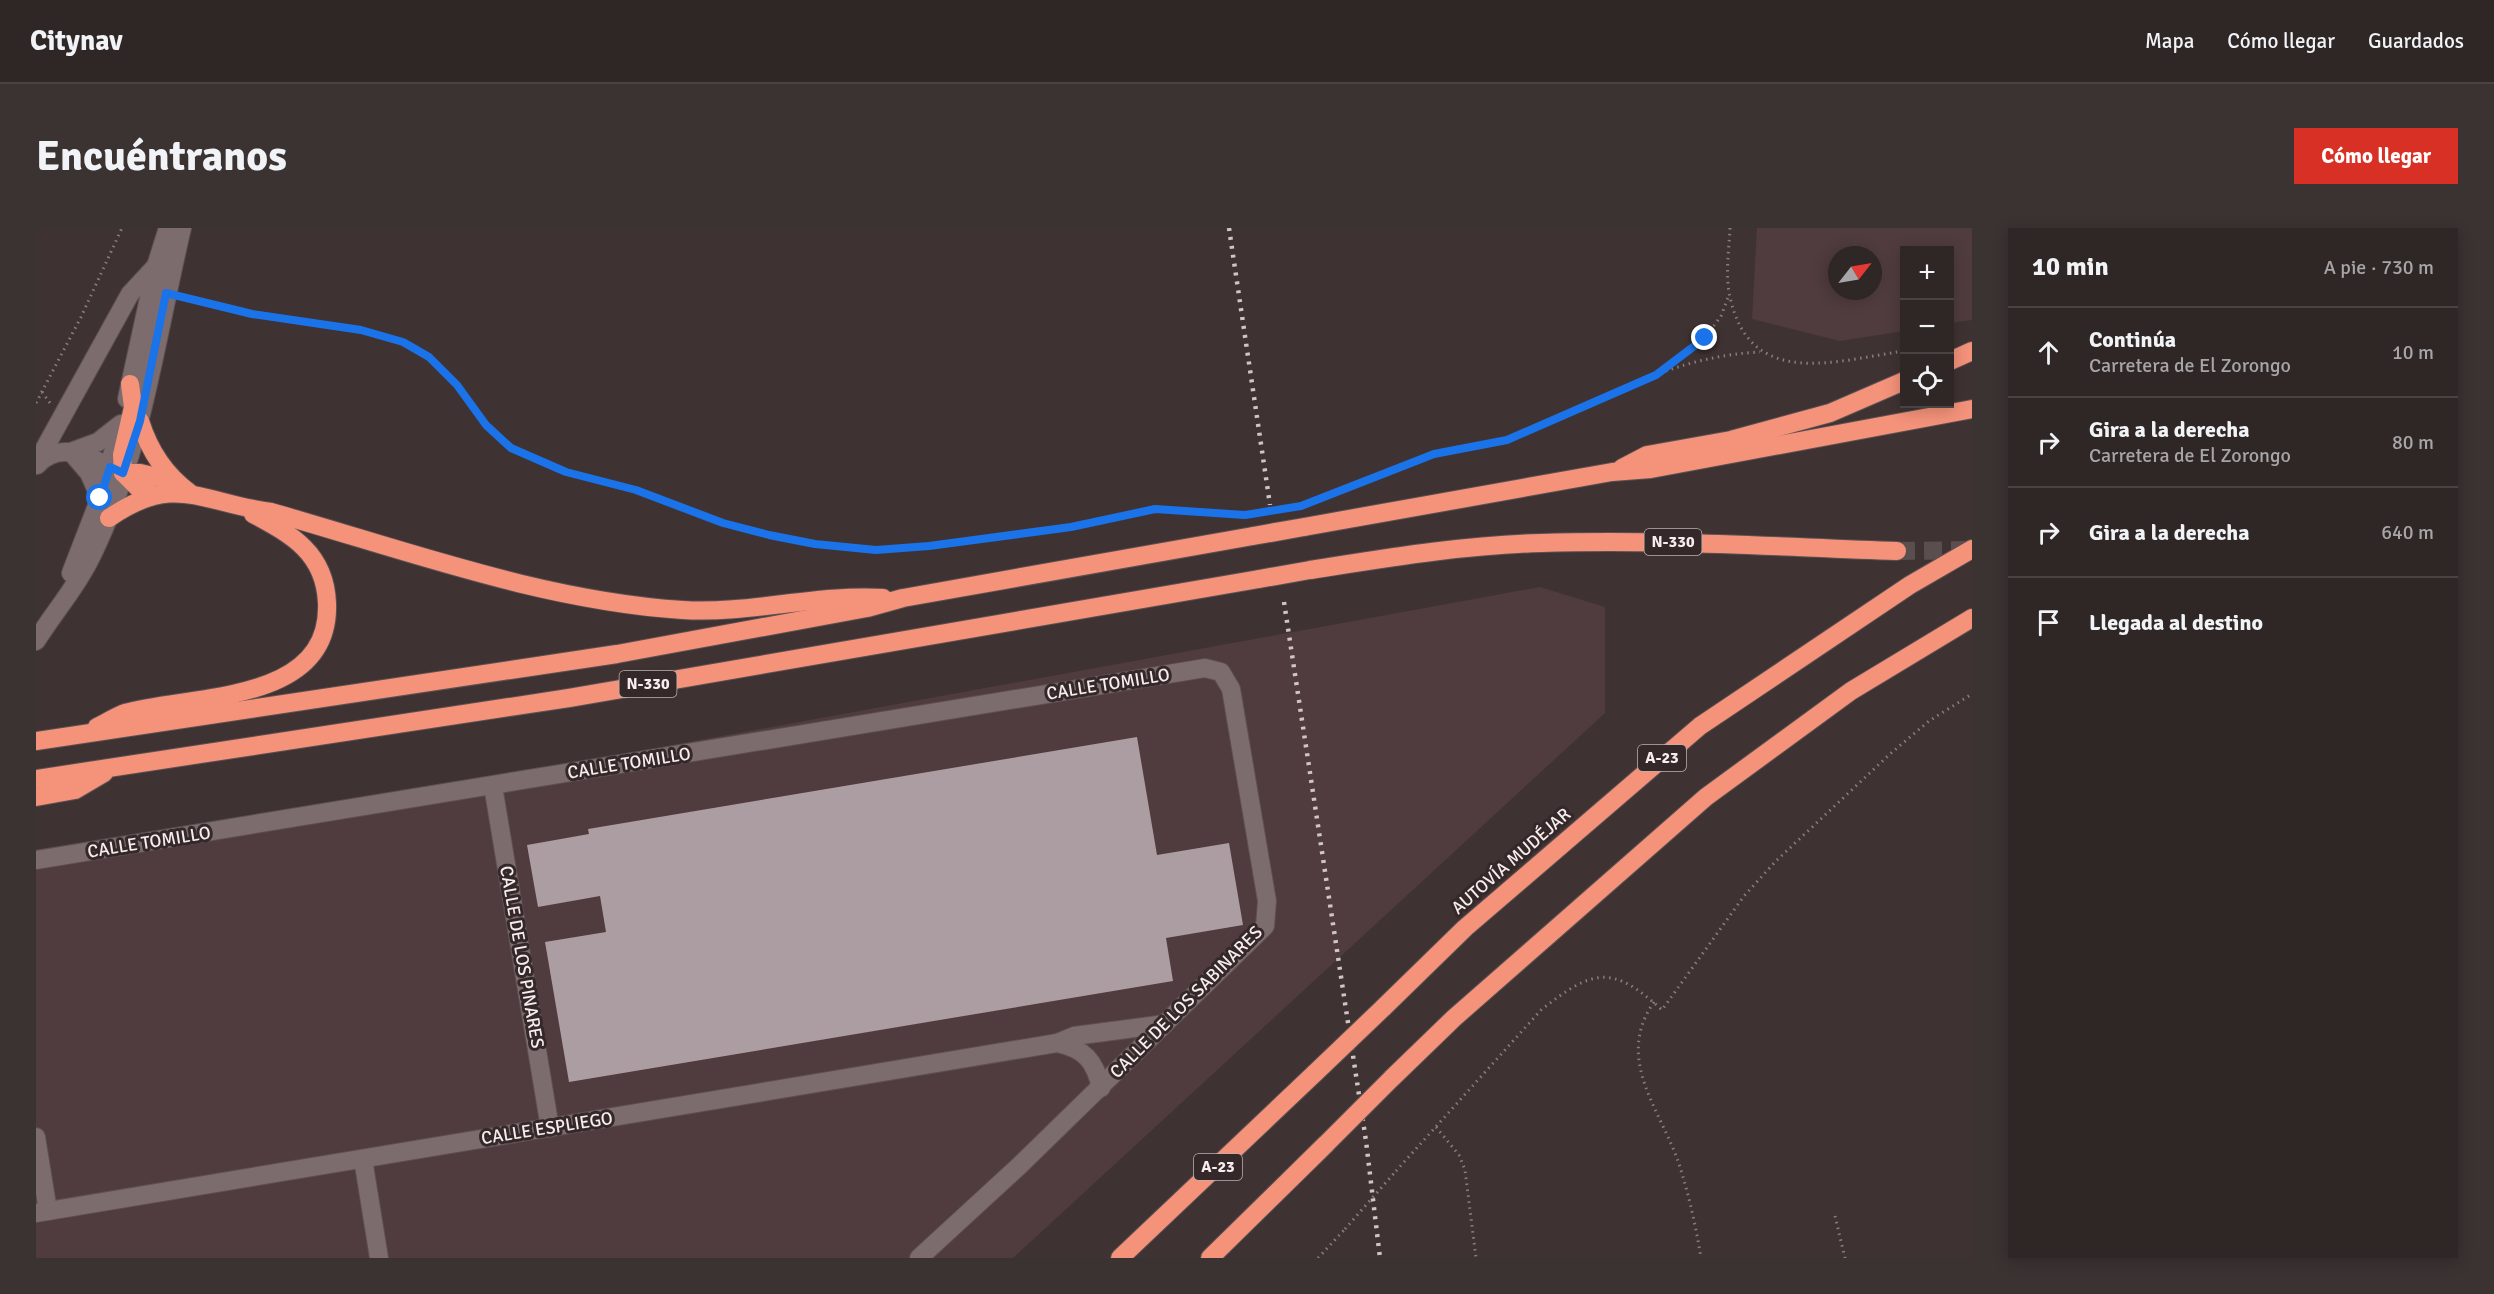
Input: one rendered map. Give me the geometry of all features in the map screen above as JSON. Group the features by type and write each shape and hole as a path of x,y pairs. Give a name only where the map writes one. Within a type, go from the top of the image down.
{"highway":[{"path":"1954,359 1972,351"},
{"path":"1612,472 1647,455 1731,440 1830,414 1900,383"},
{"path":"116,470 122,455 133,407 130,384"},
{"name":"N-330","path":"36,741 617,654 867,608 903,598 1612,472 1651,469 1972,409"},
{"path":"140,421 153,451 174,482"},
{"path":"116,470 140,473 174,482 190,493"},
{"path":"116,470 139,489 152,494 190,493 244,508 271,512 532,586 603,602 685,610 738,610 862,597 903,598"},
{"path":"109,518 152,494"},
{"path":"85,734 124,713 212,698 262,686 306,663 317,648 325,630 327,604 320,570 314,557 303,544 244,508"},
{"name":"N-330","path":"36,779 569,698 1310,570 1440,551 1540,543 1663,542 1897,551"},
{"name":"AUTOVÍA MUDÉJAR","path":"1120,1258 1464,928 1700,726 1910,585 1972,549"},
{"path":"1210,1258 1454,1018 1706,797 1851,691 1972,618"},
{"path":"36,797 75,790 110,769"}],"street":[{"path":"36,641 61,603 74,589 109,518 121,424 156,266 168,228"},
{"path":"61,603 100,498 140,421 166,293 182,228"},
{"path":"36,465 130,294 156,266"},
{"path":"36,465 57,452 71,452 98,442 121,424"},
{"path":"71,452 116,470"},
{"path":"71,452 89,473 100,498"},
{"name":"CALLE TOMILLO","path":"36,860 1205,668 1221,672"},
{"name":"CALLE DE LOS SABINARES","path":"919,1258 1101,1088 1253,939 1267,918 1267,901 1231,689 1221,672"},
{"name":"CALLE DE LOS PINARES","path":"493,786 550,1128"},
{"name":"CALLE ESPLIEGO","path":"42,1212 1057,1043 1074,1036 1165,1024"},
{"path":"1057,1043 1079,1050 1088,1056 1096,1070 1101,1088"},
{"path":"36,1137 42,1212"},
{"path":"363,1159 380,1258"}],"path":[{"path":"36,403 81,317 122,228"},
{"path":"1730,228 1729,295 1740,328 1760,352 1775,360 1801,364 1900,352"},
{"path":"166,293 252,314 361,330 403,342 436,364 457,385 486,425 511,448 566,472 636,490 723,523 815,544 876,550 929,546 1071,527 1155,509 1245,515 1301,506 1434,454 1507,440 1694,360 1760,352"},
{"path":"1656,375 1705,338 1721,316 1729,295"},
{"path":"1318,1258 1541,1010 1568,989 1583,981 1611,977 1639,989 1662,1010 1744,896 1785,853 1890,754 1929,721 1972,694"},
{"path":"1654,1002 1642,1019 1638,1031 1640,1066 1646,1089 1678,1162 1701,1258"},
{"path":"1436,1127 1459,1155 1465,1170 1476,1258"},
{"path":"1835,1216 1845,1258"}],"shaded area":[{"path":"1757,228 1972,228 1972,320 1954,322 1954,246 1900,246 1900,332 1840,341 1752,319"},
{"path":"1540,587 1605,607 1605,713 1013,1258 36,1258 36,861"}],"building":[{"path":"1137,737 1157,855 1229,843 1243,925 1166,938 1173,981 569,1082 545,942 606,932 600,896 538,907 527,845 589,834 588,829"}],"tunnel":[{"path":"1897,551 1972,550"}],"railway":[{"path":"1229,228 1270,505"},
{"path":"1284,602 1366,1141 1380,1258"}],"route":[{"path":"100,498 110,467 123,473 140,421 166,293 252,314 361,330 403,342 429,357 457,385 486,425 511,448 566,472 604,484 636,490 723,523 815,544 876,550 929,546 1071,527 1155,509 1245,515 1301,506 1434,454 1507,440 1607,394 1656,375 1705,338"}]}
